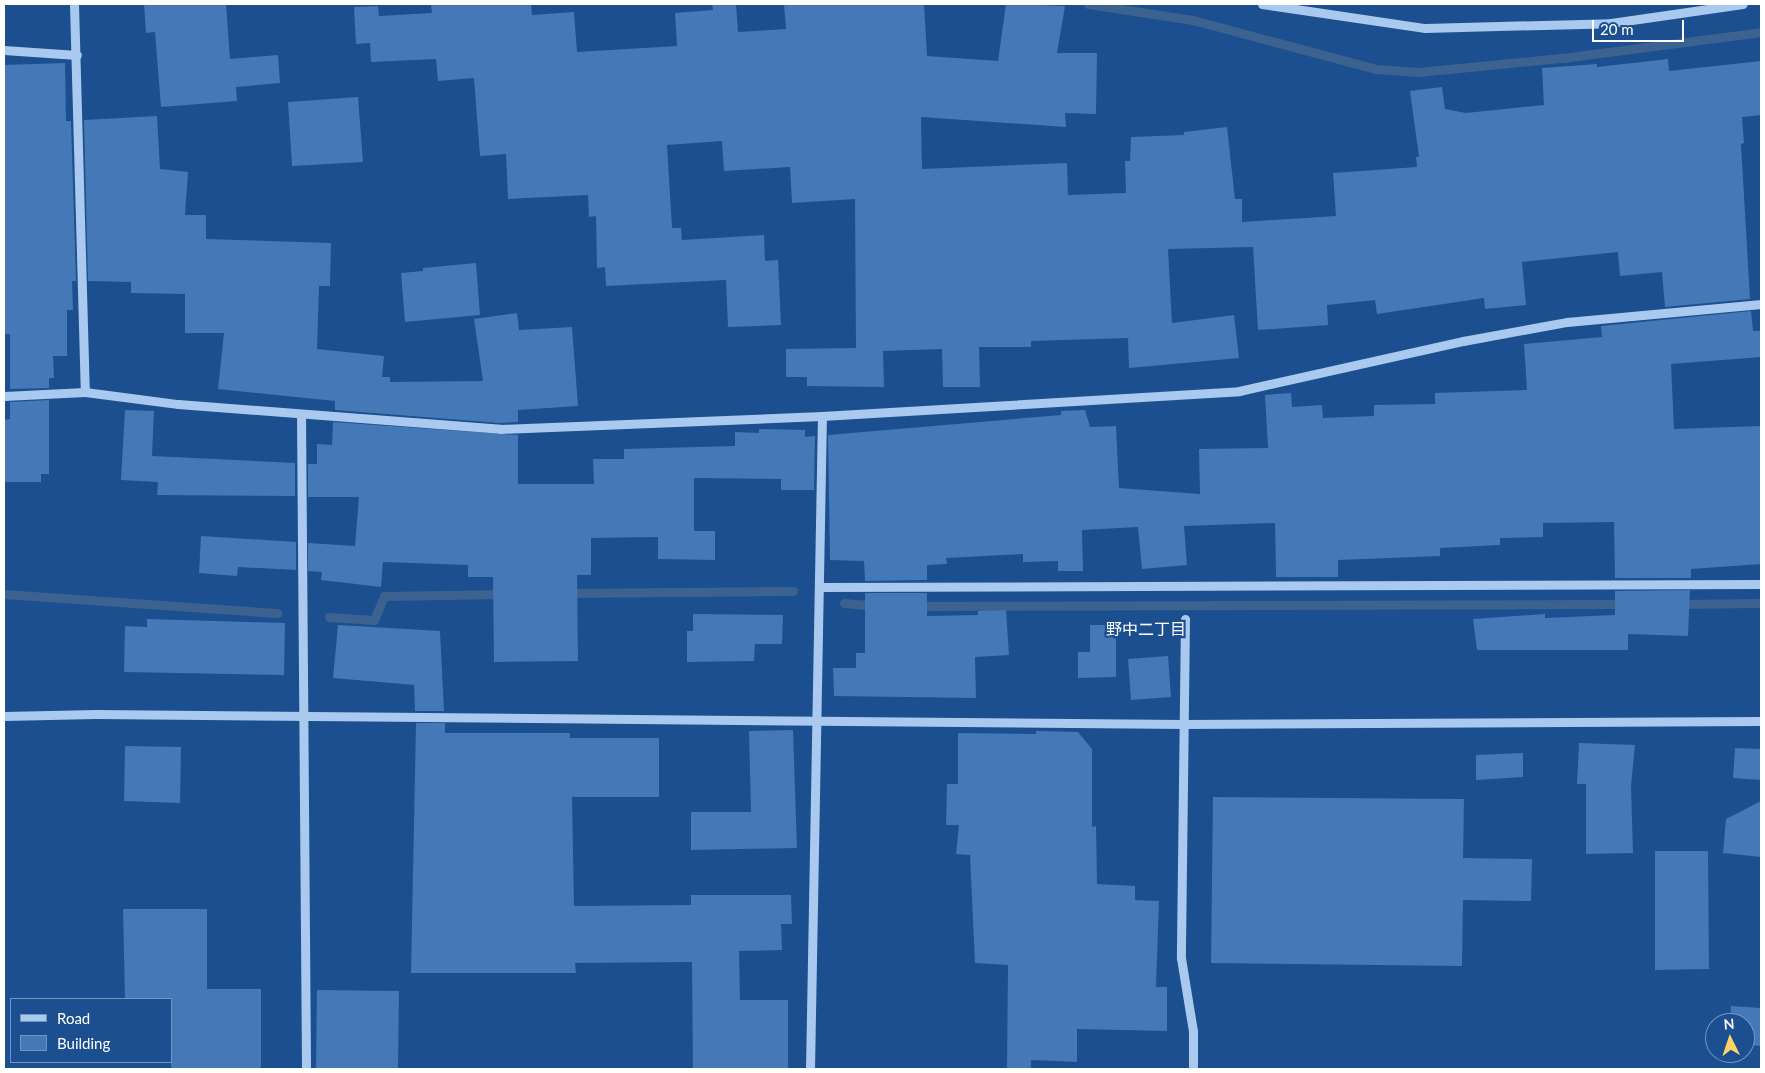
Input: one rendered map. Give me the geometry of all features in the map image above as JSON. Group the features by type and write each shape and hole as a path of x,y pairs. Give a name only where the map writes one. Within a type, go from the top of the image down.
{"street":[{"path":"74,4 77,55 85,392"},
{"path":"1262,4 1425,28 1611,24 1743,4"},
{"path":"4,50 77,55"},
{"path":"4,396 85,392 178,404 500,429 822,416 1239,391 1463,341 1567,322 1761,304"},
{"path":"301,414 306,1069"},
{"path":"810,1069 822,416"},
{"path":"819,587 1761,584"},
{"path":"1185,619 1181,958 1193,1031 1193,1069"},
{"path":"4,716 96,714 1184,724 1761,721"}],"building":[{"path":"144,4 226,4 230,59 278,55 280,83 236,87 237,101 161,107 155,32 146,33"},
{"path":"431,4 531,4 532,15 574,12 577,52 677,46 675,13 713,10 712,4 736,4 738,32 786,29 784,4 924,4 927,56 998,61 1006,4 1065,6 1057,53 1097,53 1096,114 1065,113 1066,127 921,117 922,169 1067,163 1068,195 1126,193 1125,161 1130,161 1131,137 1184,135 1184,132 1227,127 1235,199 1242,199 1242,222 1336,216 1333,173 1417,167 1416,157 1419,157 1410,91 1442,87 1445,109 1466,113 1544,105 1542,68 1597,64 1597,67 1668,59 1669,71 1761,61 1761,115 1742,117 1744,143 1741,144 1750,299 1665,307 1662,272 1620,276 1618,252 1522,262 1526,305 1485,309 1484,298 1377,314 1375,300 1327,305 1328,325 1258,330 1253,247 1168,249 1172,323 1234,315 1239,358 1129,368 1128,338 1031,341 1031,347 979,347 980,387 943,387 942,349 883,351 884,387 807,386 807,377 786,377 786,349 856,348 855,199 792,203 790,167 724,171 722,141 667,145 672,228 681,228 682,240 764,235 765,261 778,260 781,325 728,327 726,280 606,286 605,267 597,268 596,216 589,217 588,195 508,199 506,154 480,156 474,78 438,81 436,59 371,62 370,43 356,44 354,7 378,6 379,16 432,13"},
{"path":"65,63 66,121 71,121 76,281 72,281 73,310 67,310 67,356 53,356 54,378 49,378 49,388 10,389 10,334 4,334 4,65"},
{"path":"358,97 363,162 292,166 288,102"},
{"path":"157,116 160,169 188,172 185,215 206,215 206,239 331,243 330,286 319,286 317,349 384,356 382,377 390,377 390,382 483,381 474,319 517,313 519,330 572,327 578,406 518,410 518,422 500,423 335,410 335,401 218,389 224,333 185,333 185,294 131,293 131,282 88,281 84,120"},
{"path":"476,263 480,315 405,322 401,273 423,271 423,268"},
{"path":"1751,311 1753,331 1761,331 1761,357 1671,364 1674,429 1761,426 1761,564 1691,569 1691,578 1615,578 1614,522 1543,523 1543,537 1500,538 1500,545 1440,548 1440,556 1338,560 1338,577 1276,577 1275,523 1184,526 1187,565 1142,569 1138,527 1082,530 1083,571 1058,571 1058,561 1023,562 1023,554 946,558 947,564 927,565 927,580 865,581 864,561 830,560 828,435 1061,415 1061,411 1085,410 1090,427 1116,426 1119,488 1200,494 1199,449 1268,448 1265,395 1291,393 1292,407 1322,405 1323,418 1374,416 1374,405 1435,404 1435,393 1527,390 1524,344 1602,337 1601,326"},
{"path":"49,400 49,474 41,474 41,482 4,482 4,420 10,419 10,402"},
{"path":"125,410 154,411 152,456 295,463 295,496 157,495 158,482 121,480"},
{"path":"333,422 518,435 518,484 594,484 593,459 624,459 624,449 735,446 735,432 759,433 759,429 805,430 805,437 815,436 814,490 781,490 781,479 694,478 694,531 715,531 715,560 658,559 658,537 591,538 591,575 577,575 578,661 494,662 493,577 468,577 468,565 383,562 381,587 321,580 322,572 308,571 308,543 355,546 359,497 308,497 308,464 317,464 317,444 332,445"},
{"path":"201,536 296,542 296,570 238,567 237,576 199,573"},
{"path":"1690,590 1688,636 1628,634 1628,650 1477,650 1473,619 1545,614 1545,618 1615,615 1615,591"},
{"path":"865,593 927,593 927,616 978,615 978,611 1006,610 1009,655 975,657 976,698 834,696 833,668 856,668 856,653 865,653"},
{"path":"693,614 783,615 782,644 755,644 754,661 687,662 687,631 693,631"},
{"path":"147,619 285,623 284,675 124,672 125,626 147,627"},
{"path":"338,625 440,631 444,711 415,711 414,685 333,678"},
{"path":"1090,625 1116,625 1116,677 1078,678 1078,652 1090,652"},
{"path":"1168,656 1171,697 1131,700 1128,659"},
{"path":"416,723 445,723 445,733 570,733 570,738 659,738 659,797 572,797 574,906 691,905 691,895 791,895 792,924 781,924 782,950 739,951 740,1000 788,1000 788,1069 693,1069 692,962 575,963 576,973 411,973"},
{"path":"793,730 797,848 691,850 691,812 751,812 749,731"},
{"path":"1036,731 1078,732 1092,749 1092,827 1096,826 1097,884 1135,886 1135,900 1159,901 1156,987 1167,987 1167,1031 1077,1029 1077,1062 1031,1060 1031,1069 1007,1069 1008,965 975,963 970,855 956,854 959,825 946,825 947,784 958,784 958,733 1036,734"},
{"path":"1579,743 1635,745 1631,786 1633,853 1586,854 1586,784 1577,784"},
{"path":"125,746 181,747 180,803 124,801"},
{"path":"1735,748 1761,749 1761,780 1733,778"},
{"path":"1523,753 1523,777 1476,780 1476,755"},
{"path":"1213,797 1464,799 1463,858 1532,859 1531,901 1463,900 1462,966 1211,963"},
{"path":"1761,801 1761,857 1723,853 1726,819"},
{"path":"1655,851 1708,851 1709,969 1655,970"},
{"path":"123,909 207,909 207,989 261,989 261,1069 171,1069 172,998 125,998"},
{"path":"317,990 399,991 398,1069 316,1069"},
{"path":"1731,1006 1761,1008 1761,1046 1755,1046 1755,1013 1731,1013"}],"waterway":[{"path":"1088,4 1193,20 1376,69 1418,72 1562,58 1761,32"},
{"path":"565,593 793,591"},
{"path":"4,594 277,613"},
{"path":"329,617 374,620 384,596 505,594"},
{"path":"844,603 876,606"},
{"path":"1679,604 1761,603"},
{"path":"916,606 1626,604"}],"district":[{"name":"野中二丁目","path":"1146,629"}]}
